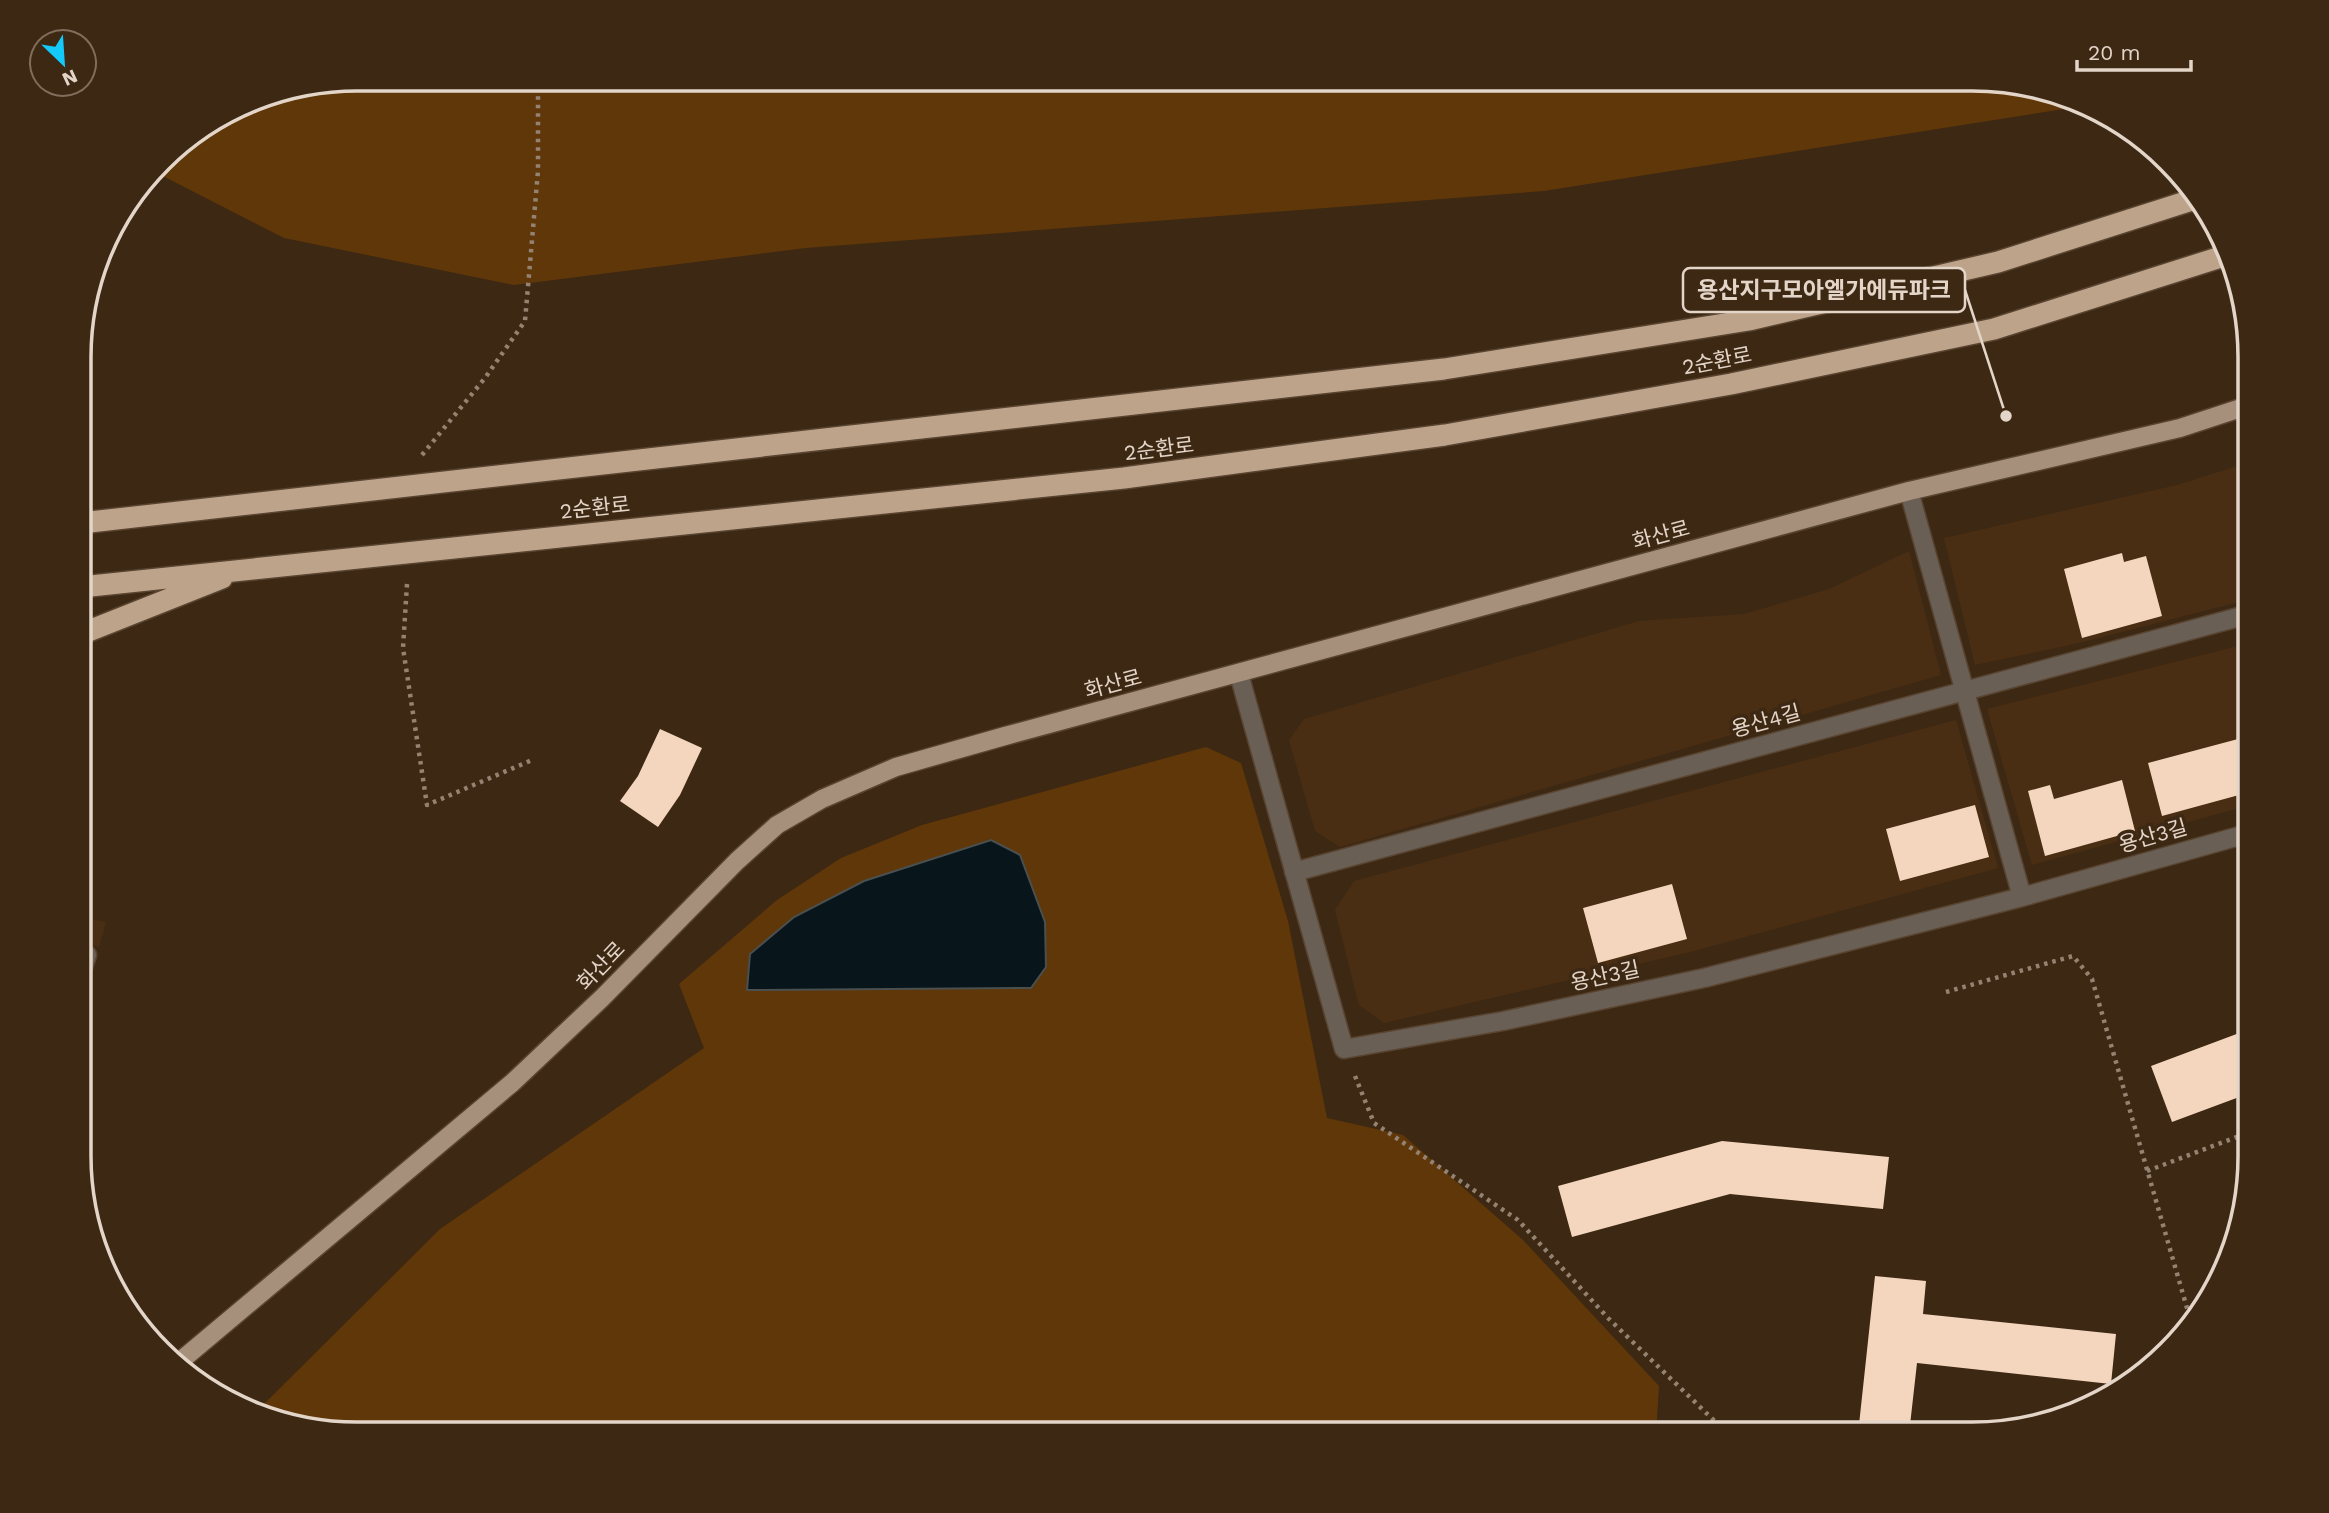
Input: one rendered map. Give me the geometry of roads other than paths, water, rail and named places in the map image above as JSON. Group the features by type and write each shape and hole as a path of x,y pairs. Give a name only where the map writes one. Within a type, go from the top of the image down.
{"highway":[{"name":"2순환로","path":"91,522 1444,369 1749,320 1998,262 2188,201"},
{"name":"2순환로","path":"91,586 1124,478 1445,435 1731,384 1994,329 2219,258"},
{"path":"91,630 248,568"}],"main road":[{"name":"화산로","path":"184,1358 512,1083 602,998 737,861 778,825 821,799 896,767 1909,491 2180,428 2238,409"}],"street":[{"path":"1909,491 2022,897"},
{"name":"용산4길","path":"1294,872 2238,617"},
{"path":"1239,674 1294,872"},
{"name":"용산3길","path":"1294,872 1344,1049 1503,1021 1704,978 2022,897 2238,836"}],"place":[{"name":"용산지구모아엘가에듀파크","path":"2006,416"}]}
